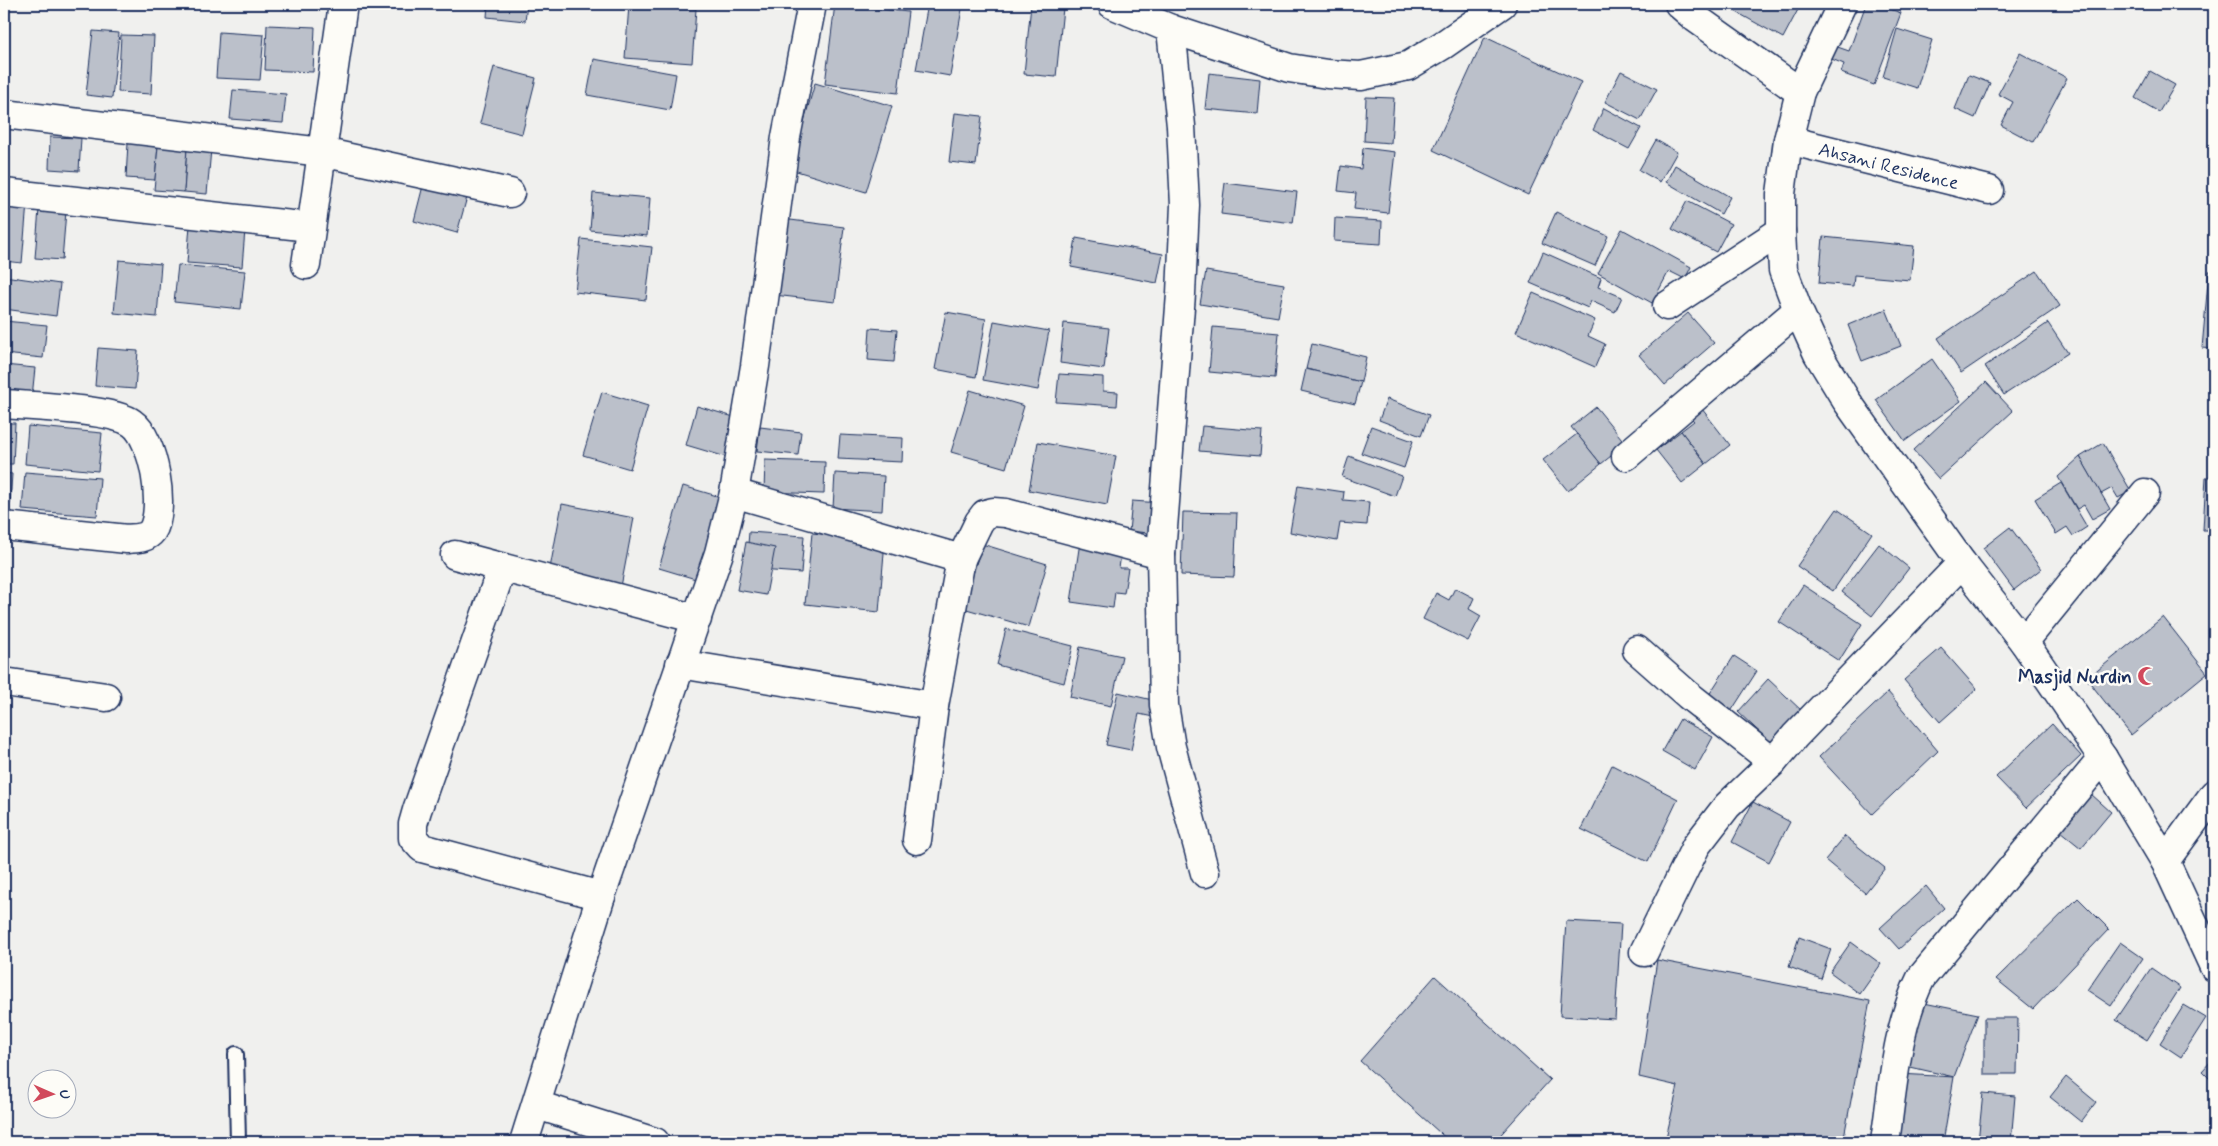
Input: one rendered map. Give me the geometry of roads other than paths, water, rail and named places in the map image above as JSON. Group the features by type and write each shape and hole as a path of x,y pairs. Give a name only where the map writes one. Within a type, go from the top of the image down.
{"street":[{"path":"306,266 343,4"},
{"path":"524,1142 601,896 719,553 734,493 755,366 786,137 812,4"},
{"path":"1112,4 1171,29 1289,68 1361,76 1408,66 1443,45 1502,4"},
{"path":"1679,4 1800,92"},
{"path":"1842,4 1800,92 1788,140 1781,194 1783,270 1798,310 1818,354 1846,400 1962,563 2024,642 2103,758 2165,861 2214,967"},
{"path":"1171,29 1181,126 1185,206 1181,294 1161,554 1164,705 1171,747 1205,873"},
{"path":"4,114 322,152 510,193"},
{"name":"Ahsani Residence","path":"1788,140 1989,190"},
{"path":"4,193 310,227"},
{"path":"1667,306 1781,231"},
{"path":"1626,456 1798,310"},
{"path":"4,404 114,415 133,423 143,436 151,453 158,484 152,532 144,538 127,539 4,526"},
{"path":"734,493 961,558"},
{"path":"2024,642 2145,493"},
{"path":"917,840 934,706 961,558 985,514 993,512 1006,513 1161,554"},
{"path":"455,555 697,619"},
{"path":"1644,952 1696,846 1727,806 1773,762 1795,736 1962,563"},
{"path":"502,568 417,810 413,824 413,838 422,848 601,896"},
{"path":"1637,650 1688,695 1773,762"},
{"path":"680,664 934,706"},
{"path":"4,682 106,697"},
{"path":"1885,1142 1900,1043 1910,1001 1921,978 2103,758"},
{"path":"2165,861 2214,794"},
{"path":"536,1105 655,1142"}],"lane":[{"path":"236,1054 238,1142"}],"place":[{"name":"Masjid Nurdin","path":"2147,676"}]}
